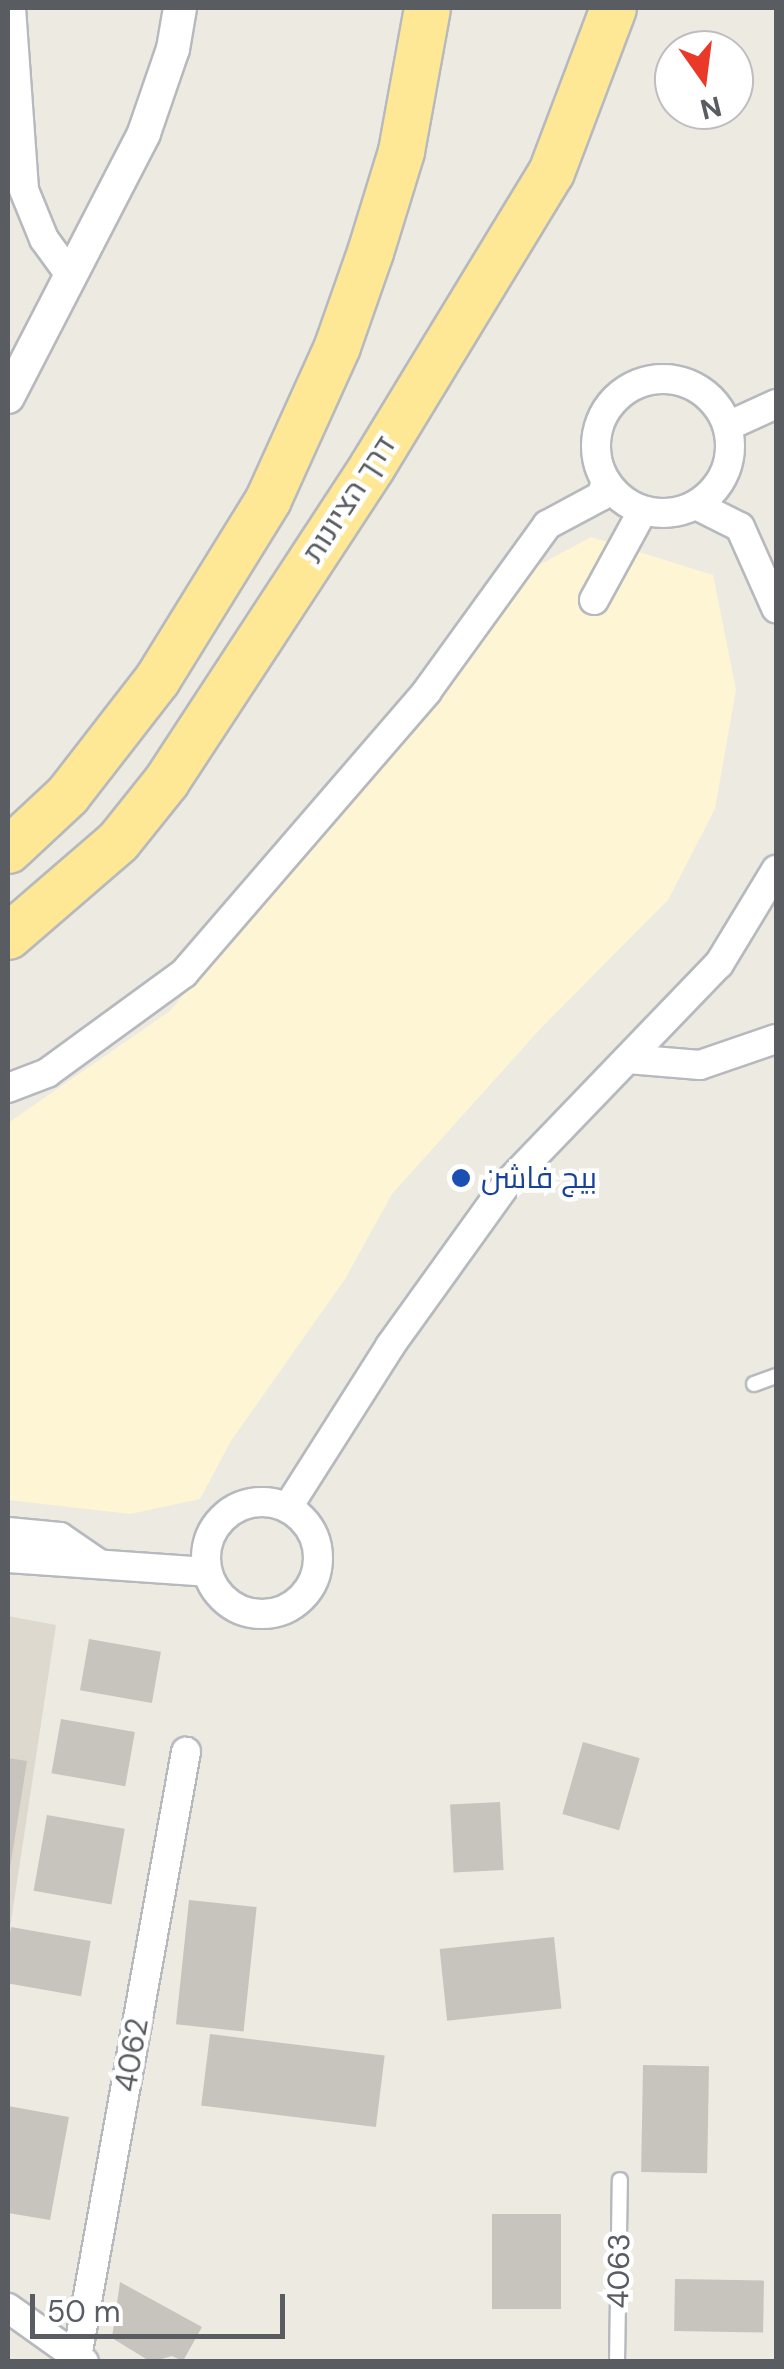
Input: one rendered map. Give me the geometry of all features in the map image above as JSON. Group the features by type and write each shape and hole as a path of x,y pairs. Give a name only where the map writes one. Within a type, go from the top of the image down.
{"highway":[{"path":"8,850 67,795 146,694 268,500 337,346 370,252 401,151 427,8"},
{"name":"דרך הציונות","path":"8,936 118,841 188,748 513,240 551,172 613,8"}],"street":[{"path":"11,8 24,190 44,239 71,276"},
{"path":"8,397 144,133 173,49 180,8"},
{"path":"8,1088 48,1072 184,973 427,692 547,525 600,496 606,482 597,433 607,410 648,380 697,387 728,426 730,456 719,485 696,505 670,514 643,510 606,482"},
{"path":"728,426 776,404"},
{"path":"696,505 740,527 776,608"},
{"path":"594,600 643,510"},
{"path":"288,1507 390,1346 505,1186 719,964 776,870"},
{"path":"628,1059 700,1065 776,1040"},
{"path":"246,1503 288,1507 314,1534 319,1552 311,1588 298,1602 263,1615 244,1612 227,1603 207,1572 209,1540 227,1513 246,1503"},
{"path":"8,1532 60,1537 99,1564"},
{"path":"8,1558 207,1572"},
{"name":"4062","path":"80,2359 186,1752"},
{"path":"8,2308 80,2359"}],"lane":[{"path":"754,1384 776,1376"},
{"name":"4063","path":"618,2362 620,2180"}],"shaded area":[{"path":"591,537 713,575 736,690 715,809 668,900 541,1028 392,1194 345,1279 231,1441 200,1499 130,1514 8,1500 8,1123 170,1011 539,565"},
{"path":"8,1616 56,1625 8,1941"}],"building":[{"path":"89,1639 161,1652 152,1703 80,1690"},
{"path":"61,1719 135,1732 125,1786 51,1773"},
{"path":"583,1742 640,1758 619,1830 562,1814"},
{"path":"8,1758 27,1761 10,1868 8,1868"},
{"path":"500,1802 504,1870 454,1873 450,1805"},
{"path":"47,1815 125,1829 111,1905 34,1891"},
{"path":"189,1900 257,1907 244,2031 176,2024"},
{"path":"11,1927 91,1941 81,1996 8,1983"},
{"path":"554,1937 562,2009 447,2021 440,1949"},
{"path":"210,2034 385,2055 376,2127 201,2105"},
{"path":"643,2065 709,2066 707,2173 641,2172"},
{"path":"8,2106 69,2117 50,2220 8,2213"},
{"path":"492,2214 561,2214 561,2309 492,2309"},
{"path":"675,2279 764,2281 763,2333 674,2331"},
{"path":"120,2282 202,2327 183,2361 172,2356 151,2362 112,2338"}],"place":[{"name":"بيج فاشن","path":"461,1178"}]}
